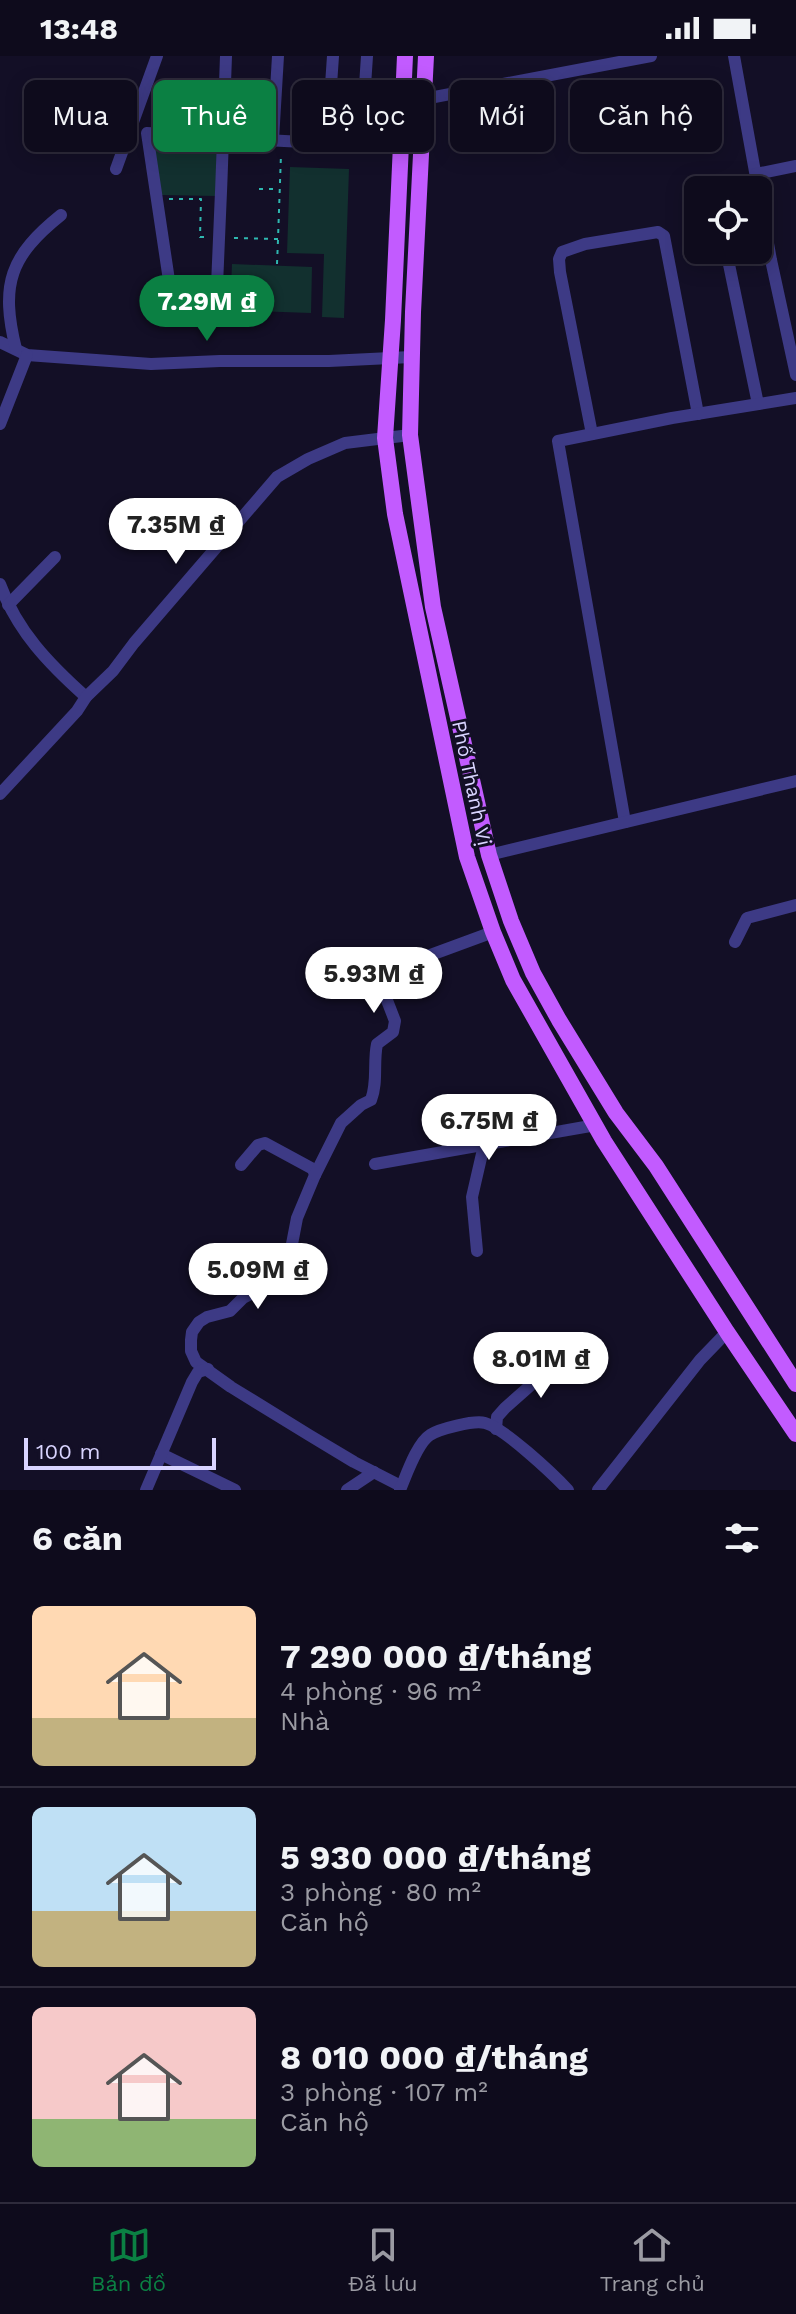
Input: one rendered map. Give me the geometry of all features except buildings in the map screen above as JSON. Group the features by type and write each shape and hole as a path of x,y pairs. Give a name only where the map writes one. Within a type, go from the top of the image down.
{"main road":[{"name":"Phố Thanh Vị","path":"404,80 405,56"},
{"name":"Phố Thanh Vị","path":"425,80 426,56"},
{"name":"Phố Thanh Vị","path":"400,152 385,438 395,514 467,857 513,980 604,1141 796,1434"},
{"name":"Phố Thanh Vị","path":"422,152 410,435 433,607 489,855 511,921 533,973 559,1020 616,1113 656,1166 796,1384"}],"street":[{"path":"116,169 157,56"},
{"path":"225,80 226,56"},
{"path":"278,56 278,140 292,141"},
{"path":"331,80 333,56"},
{"path":"365,80 367,56"},
{"path":"578,56 581,70"},
{"path":"434,97 651,56"},
{"path":"734,56 771,260 796,375"},
{"path":"153,133 147,133 173,307 216,309 222,152"},
{"path":"756,174 796,166"},
{"path":"0,424 21,352 7,325 4,301 7,280 29,243 61,215"},
{"path":"592,434 559,259 562,252 585,244 658,232 664,236 698,414"},
{"path":"729,264 758,404"},
{"path":"0,342 21,352 151,364 411,357"},
{"path":"625,822 558,441 796,398"},
{"path":"0,794 113,671 277,477 345,443 410,435"},
{"path":"8,605 55,557"},
{"path":"0,584 24,633 51,666 86,697"},
{"path":"489,855 796,781"},
{"path":"735,942 747,918 796,905"},
{"path":"493,932 398,967 385,977 383,990 395,1021 393,1032 377,1044 375,1089 371,1100 341,1123 315,1175 297,1218 287,1270 243,1298 230,1311 199,1322 192,1332 191,1351 196,1362 231,1387 400,1488 419,1447 429,1435 463,1424 485,1423 547,1468 568,1490"},
{"path":"375,1164 596,1125"},
{"path":"241,1165 258,1145 265,1143 313,1169 315,1175"},
{"path":"477,1251 472,1197 484,1145"},
{"path":"598,1490 692,1370 727,1332"},
{"path":"496,1429 497,1417 540,1377 559,1366 578,1366"},
{"path":"146,1490 192,1382 198,1372 208,1369"},
{"path":"161,1454 235,1490"},
{"path":"347,1490 374,1472"}],"path":[{"path":"277,264 278,140"},
{"path":"259,189 280,189"},
{"path":"156,199 201,199 200,237 278,239"}],"green space":[{"path":"153,152 217,152 216,196 160,195"},
{"path":"290,167 349,169 344,318 322,317 324,254 287,253"},
{"path":"232,264 312,267 311,313 230,310"}]}
